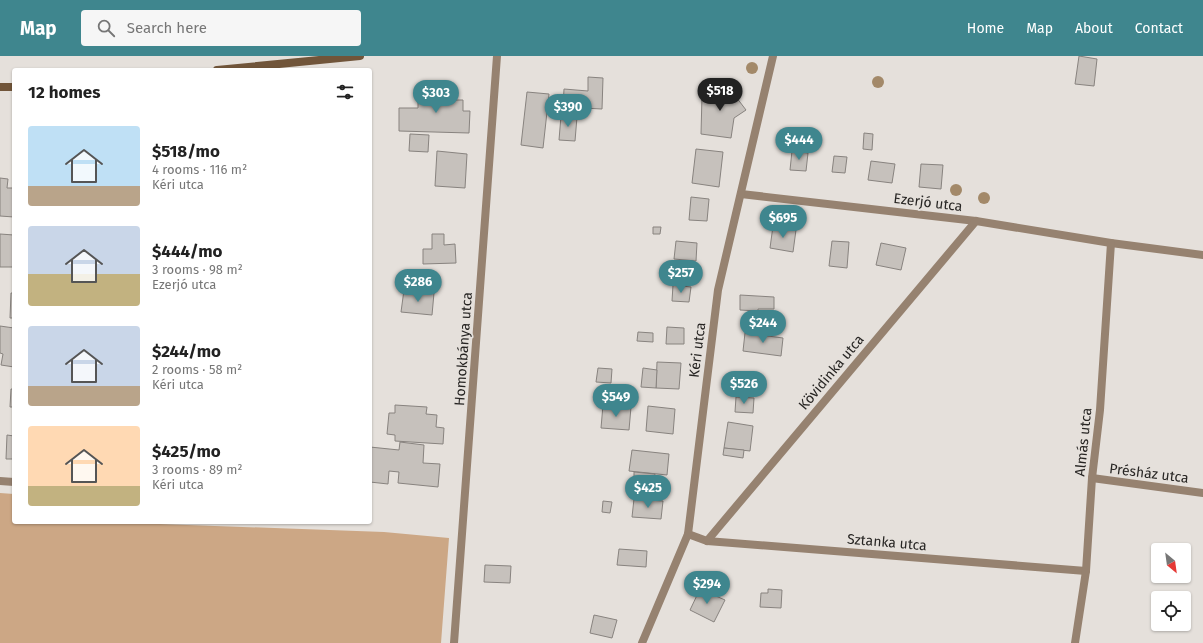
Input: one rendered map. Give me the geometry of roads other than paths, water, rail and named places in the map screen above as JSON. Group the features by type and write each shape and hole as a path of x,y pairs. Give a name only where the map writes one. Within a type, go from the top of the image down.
{"main road":[{"path":"234,68 321,58 360,56"},
{"path":"0,87 12,86"}],"street":[{"name":"Homokbánya utca","path":"454,643 497,56"},
{"name":"Kéri utca","path":"642,643 688,534 718,290 773,56"},
{"name":"Ezerjó utca","path":"741,194 976,221 1111,243 1203,255"},
{"name":"Kövidinka utca","path":"707,541 976,221"},
{"name":"Almás utca","path":"1075,643 1086,571 1092,478 1100,410 1111,243"},
{"name":"Présház utca","path":"1092,478 1203,493"},
{"path":"0,481 12,482"},
{"name":"Sztanka utca","path":"688,534 707,541 1086,571"}]}
